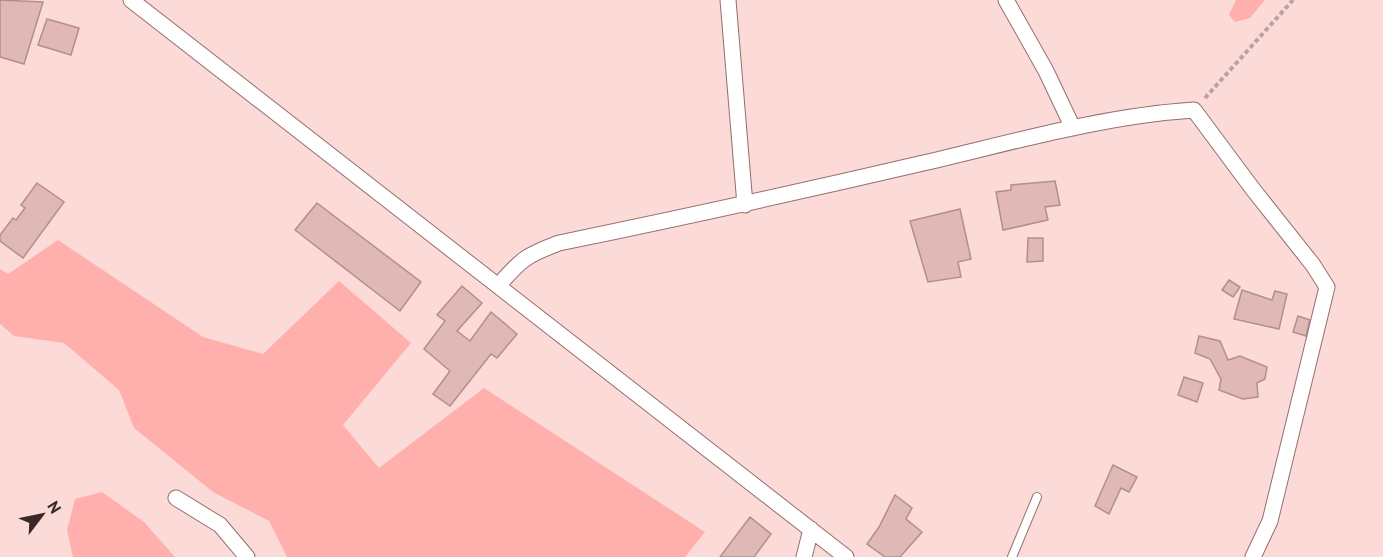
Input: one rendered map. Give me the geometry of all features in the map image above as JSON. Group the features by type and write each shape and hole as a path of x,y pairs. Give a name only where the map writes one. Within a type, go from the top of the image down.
{"street":[{"path":"131,0 846,557"},
{"path":"728,0 745,205"},
{"path":"1006,0 1046,71 1073,128"},
{"path":"499,285 517,263 535,252 559,243 745,205 1073,128 1154,112 1194,110 1313,265 1327,287 1270,521 1253,557"},
{"path":"176,498 219,525 247,557"},
{"path":"804,557 811,529"}],"lane":[{"path":"1012,557 1037,497"}],"path":[{"path":"1194,110 1293,0"}],"shaded area":[{"path":"1236,0 1265,0 1250,18 1235,22 1229,15"},
{"path":"58,240 203,337 263,354 339,281 411,343 343,425 379,468 484,388 705,532 685,557 287,557 269,521 213,492 134,428 119,390 64,343 14,336 0,324 0,269 8,274"},
{"path":"102,492 144,522 175,557 73,557 67,530 75,499"}],"building":[{"path":"0,0 43,2 24,64 0,57"},
{"path":"47,19 79,28 71,55 38,45"},
{"path":"1055,181 1060,205 1045,207 1048,220 1003,230 996,192 1011,190 1011,185"},
{"path":"37,183 64,202 23,258 0,241 0,235 13,218 16,220 25,208 21,205"},
{"path":"317,203 421,282 400,311 295,230"},
{"path":"960,209 971,259 958,262 961,277 928,282 910,221"},
{"path":"1028,238 1043,238 1043,261 1027,262"},
{"path":"1229,280 1240,287 1233,297 1222,290"},
{"path":"462,286 482,303 457,331 470,341 491,312 517,334 497,358 491,354 450,406 433,394 450,371 424,349 445,321 437,315"},
{"path":"1242,290 1272,300 1275,291 1287,294 1279,329 1234,319"},
{"path":"1298,316 1310,320 1306,336 1293,332"},
{"path":"1199,336 1220,341 1228,360 1240,356 1267,367 1265,379 1257,383 1258,397 1243,399 1219,390 1221,379 1210,359 1195,353"},
{"path":"1184,377 1203,383 1197,402 1178,395"},
{"path":"1113,465 1137,477 1129,492 1121,488 1109,514 1095,506"},
{"path":"895,495 912,508 906,519 922,532 900,557 885,557 867,544 879,527"},
{"path":"750,517 771,534 754,557 720,557"}]}
